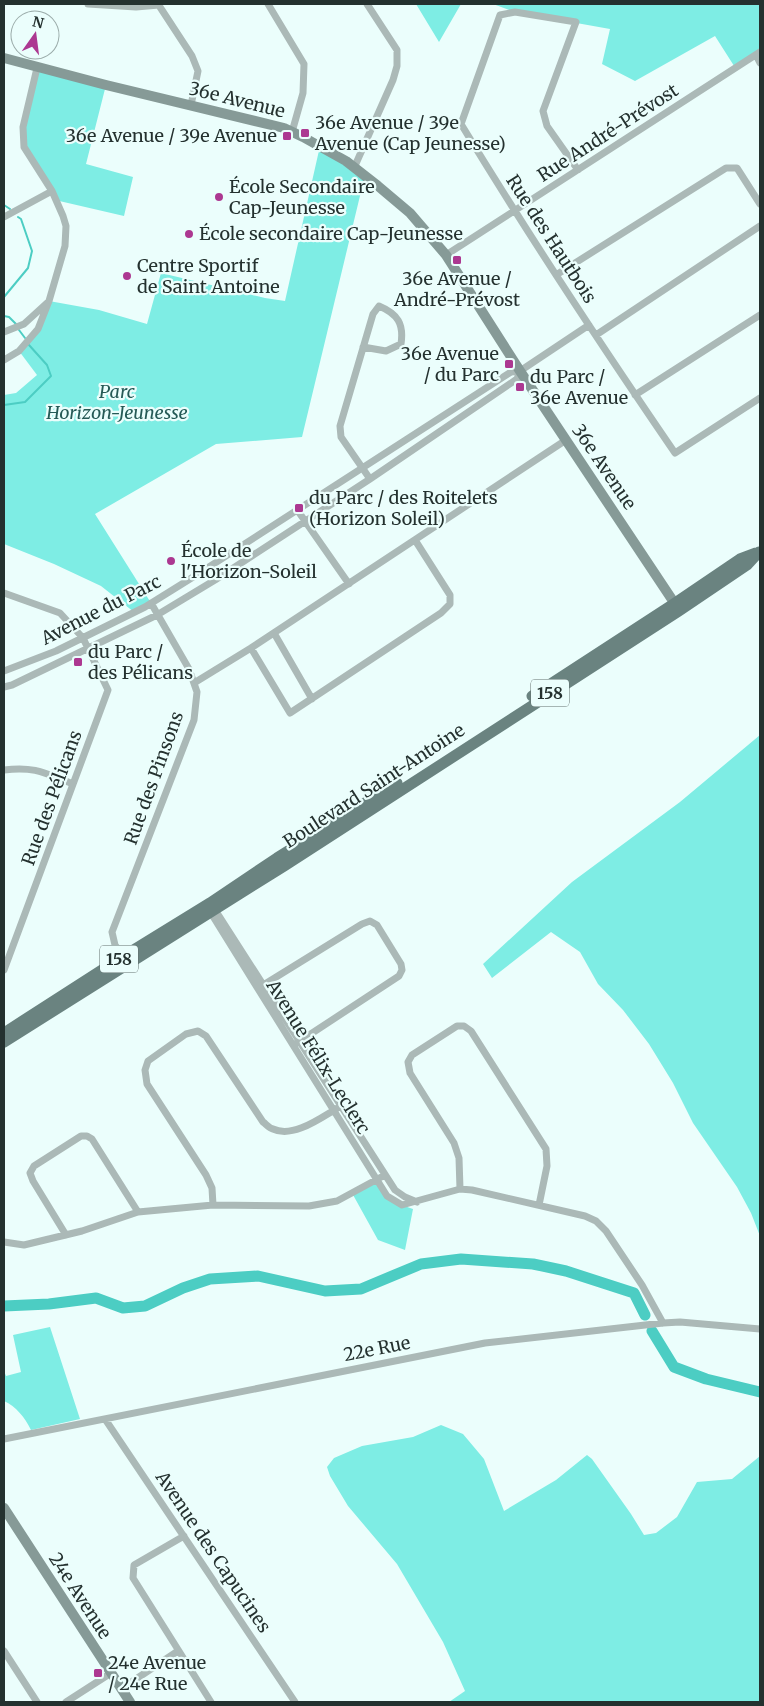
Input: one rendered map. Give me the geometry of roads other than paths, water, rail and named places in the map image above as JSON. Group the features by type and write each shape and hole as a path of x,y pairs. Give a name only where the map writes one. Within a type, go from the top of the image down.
{"main road":[{"name":"Boulevard Saint-Antoine","path":"4,1042 125,961 677,607 746,565 759,551"},
{"name":"Boulevard Saint-Antoine","path":"7,1029 125,961"}],"street":[{"path":"88,4 121,7 158,4 192,56 198,71 191,105"},
{"path":"268,4 304,64 303,93 292,132"},
{"path":"354,168 393,80 397,66 397,50 367,4"},
{"name":"Rue des Hautbois","path":"578,170 547,126 543,111 576,22 515,12 500,15 461,124 514,211 635,395 675,453 760,398"},
{"path":"758,54 760,63"},
{"name":"Rue André-Prévost","path":"446,255 758,54"},
{"name":"36e Avenue","path":"4,58 36,68 191,105 292,132 346,161 410,212 446,255 520,371 677,607"},
{"path":"4,360 19,351 38,329 61,264 66,233 63,216 52,191 24,147 23,127 36,68"},
{"path":"556,275 726,168 737,168 760,204"},
{"path":"4,217 52,191"},
{"path":"596,335 760,226"},
{"path":"4,332 24,324 49,301"},
{"path":"363,347 386,351 400,344 403,331 398,320 388,310 379,306 373,314 363,347 340,426 341,437 370,479"},
{"path":"635,395 760,315"},
{"name":"Avenue du Parc","path":"4,671 26,664 83,638 151,603 298,511 511,372 520,371 589,325"},
{"name":"Avenue du Parc","path":"4,687 12,685 157,615 215,580 370,479 517,379 520,371"},
{"path":"194,683 274,633 566,440"},
{"path":"298,511 349,584"},
{"path":"251,648 290,713 312,699 450,604 450,594 415,540"},
{"path":"209,568 215,580"},
{"name":"Rue des Pélicans","path":"4,593 60,613 83,638 108,690 4,970"},
{"name":"Rue des Pinsons","path":"125,961 115,945 112,932 194,720 197,692 189,669 151,603"},
{"path":"274,633 312,699"},
{"path":"4,770 18,768 33,769 73,784"},
{"name":"Avenue Félix-Leclerc","path":"210,908 338,1108 395,1190 417,1202"},
{"path":"261,986 362,924 370,921 377,925 401,964 402,970 399,976 297,1043"},
{"path":"460,1189 459,1158 454,1143 410,1073 408,1062 412,1055 457,1026 464,1026 471,1031 546,1149 547,1166 539,1205"},
{"path":"213,1206 212,1188 206,1175 147,1084 145,1070 148,1061 186,1034 198,1032 206,1036 263,1122 273,1130 290,1131 306,1127 338,1108"},
{"name":"Avenue Félix-Leclerc","path":"338,1108 387,1196 402,1205 460,1189 539,1205 596,1220 606,1231 642,1285 663,1322"},
{"path":"66,1235 30,1173 34,1166 81,1136 88,1136 92,1139 138,1212"},
{"path":"4,1242 24,1245 82,1231 138,1212 213,1206 309,1206 328,1203 338,1201 385,1175"},
{"name":"22e Rue","path":"4,1439 485,1344 663,1322 760,1328"},
{"name":"Avenue des Capucines","path":"105,1419 296,1702"},
{"name":"24e Avenue","path":"4,1508 130,1702"},
{"path":"184,1536 134,1565 133,1578 211,1702"},
{"path":"4,1651 37,1702"},
{"path":"121,1688 178,1651"},
{"path":"66,1702 111,1673"}],"waterway":[{"path":"4,205 10,209"},
{"path":"4,297 28,268 32,251 21,219 18,217"},
{"path":"4,316 9,317 16,324"},
{"path":"19,330 25,338"},
{"path":"4,405 25,402 51,376 47,365 29,345"},
{"path":"4,1306 49,1304 96,1298 123,1308 145,1306 183,1288 210,1279 258,1276 325,1291 361,1289 421,1264 461,1259 533,1264 566,1271 634,1293 645,1315"},
{"path":"652,1331 674,1367 706,1379 760,1392"}],"place":[{"name":"36e Avenue / 39e Avenue (Cap Jeunesse)","path":"305,133"},
{"name":"36e Avenue / 39e Avenue","path":"287,136"},
{"name":"École Secondaire Cap-Jeunesse","path":"219,197"},
{"name":"École secondaire Cap-Jeunesse","path":"189,234"},
{"name":"36e Avenue / André-Prévost","path":"457,260"},
{"name":"Centre Sportif de Saint Antoine","path":"127,276"},
{"name":"36e Avenue / du Parc","path":"509,364"},
{"name":"du Parc / 36e Avenue","path":"520,387"},
{"name":"du Parc / des Roitelets (Horizon Soleil)","path":"299,508"},
{"name":"École de l'Horizon-Soleil","path":"171,561"},
{"name":"du Parc / des Pélicans","path":"78,662"},
{"name":"24e Avenue / 24e Rue","path":"98,1673"}],"park label":[{"name":"Parc Horizon-Jeunesse","path":"117,402"}]}
